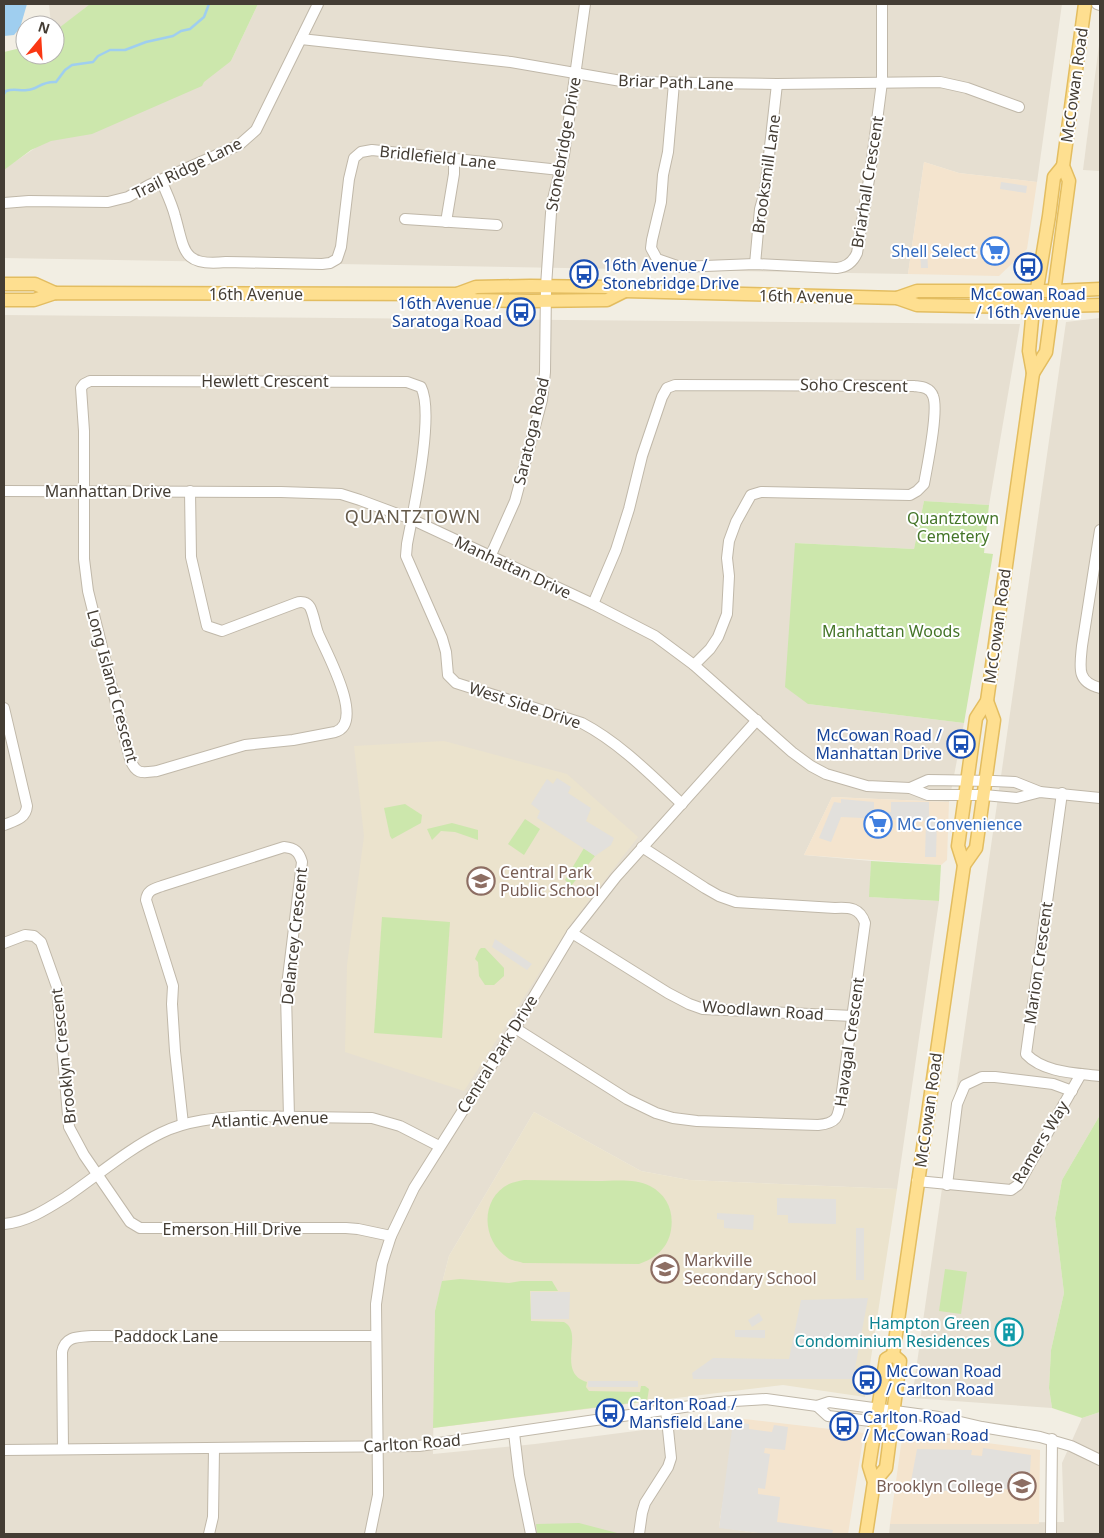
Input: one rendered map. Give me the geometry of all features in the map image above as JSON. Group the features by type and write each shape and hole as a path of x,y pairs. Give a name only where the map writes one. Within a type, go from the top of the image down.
{"main road":[{"name":"McCowan Road","path":"1033,374 1046,352 1055,291 1069,181 1063,166 1085,4"},
{"name":"McCowan Road","path":"893,1355 964,865 958,846 976,718 987,701 1033,374 1029,351 1034,307 1054,177 1063,166"},
{"name":"16th Avenue","path":"4,284 35,284 55,293"},
{"name":"16th Avenue","path":"457,294 476,287 606,287 626,292 898,298 917,305 1034,307 1100,305"},
{"name":"16th Avenue","path":"898,298 917,291 1055,291 1100,288"},
{"name":"16th Avenue","path":"4,300 34,300 55,293 457,294 474,300 546,301 607,300 626,292"},
{"name":"McCowan Road","path":"964,865 976,848 986,781 994,720 987,701"},
{"name":"McCowan Road","path":"866,1534 874,1482 869,1466 875,1420 886,1359 893,1355"},
{"name":"McCowan Road","path":"874,1482 886,1468 900,1361 893,1355"}],"street":[{"name":"Trail Ridge Lane","path":"4,203 29,201 108,202 128,197 239,145 256,130 318,4"},
{"name":"Stonebridge Drive","path":"546,301 551,213 560,170 585,4"},
{"path":"882,4 882,82"},
{"name":"Briar Path Lane","path":"301,39 495,60 627,82 777,84 940,82 953,84 1019,107"},
{"name":"Briarhall Crescent","path":"674,83 668,152 663,175 661,202 652,240 653,254 657,259 663,263 680,267 755,264 837,268 845,267 855,258 871,167 882,82"},
{"name":"Brooksmill Lane","path":"755,264 760,208 764,191 777,84"},
{"name":"Bridlefield Lane","path":"161,180 175,214 183,247 187,255 193,259 212,264 226,262 322,264 330,263 337,259 349,179 354,158 361,152 372,150 560,170"},
{"path":"446,222 454,174 454,159"},
{"path":"405,219 497,225"},
{"name":"Saratoga Road","path":"490,557 515,501 542,400 545,372 546,301"},
{"name":"Hewlett Crescent","path":"84,492 84,431 80,397 81,388 90,381 408,382 421,387 426,402 421,465 412,519"},
{"name":"Soho Crescent","path":"592,604 616,550 629,509 642,456 662,397 668,388 675,385 776,384 914,386 927,388 933,394 934,418 924,484 917,491 910,494 761,492 750,495 736,522 729,542 727,558 729,576 727,614 718,637 694,665"},
{"name":"Manhattan Drive","path":"4,491 190,491 341,494 412,519 592,604 655,636 694,665 792,752 826,774 868,786 910,788 928,795 966,794 1016,798 1040,792"},
{"name":"Long Island Crescent","path":"84,492 84,559 88,591 136,771 157,771 245,745 293,740 340,731 345,724 347,716 342,691 318,634 310,607 300,602 296,603 222,631 208,626 191,557 190,491"},
{"name":"West Side Drive","path":"412,519 406,544 406,556 442,638 446,652 448,675 456,683 590,727 622,750 682,804"},
{"path":"1100,530 1082,646 1081,664 1082,676 1086,682 1100,688"},
{"path":"4,708 27,806 26,812 22,817 4,825"},
{"name":"Central Park Drive","path":"370,1534 378,1495 376,1304 378,1284 390,1236 414,1188 439,1146 515,1028 572,933 598,898 642,847 757,720"},
{"name":"Manhattan Drive","path":"910,788 928,780 986,781 1015,782 1040,792"},
{"path":"1040,792 1100,798"},
{"name":"Marion Crescent","path":"1062,793 1026,1054 1032,1060 1045,1067 1100,1076"},
{"name":"Delancey Crescent","path":"183,1124 175,1051 172,1004 173,986 146,900 146,894 162,886 284,847 295,849 300,855 302,862 286,994 289,1117"},
{"name":"Havagal Crescent","path":"515,1028 627,1099 656,1113 673,1118 697,1121 818,1125 829,1124 835,1121 839,1113 865,923 860,912 847,907 835,908 736,902 719,896 705,888 642,847"},
{"name":"Woodlawn Road","path":"572,933 668,993 703,1009 853,1016"},
{"name":"Brooklyn Crescent","path":"4,943 25,935 34,936 41,942 57,987 69,1127 75,1141 98,1176"},
{"name":"Ramers Way","path":"918,1181 1011,1190 1016,1186 1037,1153 1081,1074"},
{"name":"Ramers Way","path":"947,1184 957,1104 965,1085 982,1077 995,1077 1053,1084 1072,1091"},
{"name":"Atlantic Avenue","path":"4,1224 26,1219 48,1209 149,1139 183,1124 227,1117 372,1118 400,1126 439,1146"},
{"name":"Emerson Hill Drive","path":"98,1176 130,1222 140,1228 346,1228 390,1236"},
{"name":"Paddock Lane","path":"63,1449 62,1352 64,1345 69,1339 92,1336 376,1336"},
{"name":"Carlton Road","path":"4,1450 419,1446 718,1402 766,1399 816,1406 829,1402 878,1407 893,1416"},
{"name":"Carlton Road","path":"816,1406 828,1416 875,1420 893,1416"},
{"path":"639,1534 645,1503 668,1467 671,1458 666,1410"},
{"path":"893,1416 939,1430 982,1428 1052,1439 1100,1460"},
{"path":"514,1433 519,1475 531,1534"},
{"path":"1051,1534 1052,1439"},
{"path":"209,1534 213,1517 214,1449"}],"shaded area":[{"path":"49,4 90,4 65,24 65,15 50,15"},
{"path":"258,4 1062,4 1037,182 959,173 924,162 908,274 4,258 4,169 47,140 231,61"},
{"path":"1100,37 1100,171 1083,170"},
{"path":"924,162 959,173 1037,182 1027,249 999,276 908,274"},
{"path":"1001,182 1027,186 1026,193 1000,189"},
{"path":"920,250 927,250 928,268 921,268"},
{"path":"4,315 1020,324 989,505 924,501 914,549 795,543 808,704 964,723 949,802 832,797 804,855 871,861 870,897 939,901 897,1189 689,1180 641,1171 534,1112 449,1256 435,1311 433,1454 535,1444 736,1418 719,1527 763,1534 4,1534"},
{"path":"1100,318 1100,1115 1062,1180 1055,1218 1064,1293 1051,1350 1049,1388 1052,1408 912,1398 1066,322"},
{"name":"Central Park Public School","path":"444,741 567,774 638,837 570,925 464,1091 345,1052 347,965 364,836 354,746"},
{"path":"557,778 571,787 568,793 591,808 586,821 614,838 611,845 595,856 537,818 540,811 531,804 547,779 553,784"},
{"path":"832,797 949,802 947,860 941,865 804,855"},
{"path":"841,799 874,802 874,811 891,812 891,802 929,802 929,816 937,817 936,857 925,857 926,821 841,817 831,842 819,838 834,802 841,803"},
{"path":"495,939 532,964 527,970 492,947"},
{"name":"Markville Secondary School","path":"534,1112 641,1171 689,1180 897,1189 865,1397 783,1385 433,1428 435,1311 449,1256"},
{"path":"777,1198 836,1199 836,1224 788,1223 788,1215 777,1215"},
{"path":"717,1213 754,1215 753,1230 724,1228 724,1220 717,1219"},
{"path":"856,1228 864,1228 864,1280 856,1280"},
{"path":"531,1292 570,1292 569,1319 531,1319"},
{"path":"868,1298 853,1379 693,1379 692,1373 713,1358 789,1359 801,1300"},
{"path":"759,1313 763,1320 752,1327 748,1320"},
{"path":"735,1330 765,1330 765,1338 735,1337"},
{"path":"588,1381 638,1381 638,1387 588,1387"},
{"path":"1100,1412 1100,1534 889,1534 890,1524 1064,1522 1062,1463 1082,1418"},
{"path":"736,1418 864,1433 848,1534 763,1534 719,1527"},
{"path":"733,1422 749,1424 749,1429 772,1432 774,1425 788,1427 785,1450 765,1448 764,1453 770,1454 765,1489 758,1488 758,1494 780,1497 777,1522 833,1530 832,1534 767,1534 719,1528"},
{"path":"910,1433 1040,1450 1039,1524 890,1524 902,1438"},
{"path":"983,1448 1031,1455 1030,1473 1011,1474 1010,1489 909,1492 917,1449 972,1450 971,1455 982,1456"}],"green space":[{"path":"90,4 258,4 231,61 204,82 202,86 92,134 51,141 31,150 4,170 4,52 15,49 15,65 65,65 65,23"},
{"name":"Manhattan Woods","path":"924,501 989,505 984,553 993,554 964,723 808,704 785,687 795,543 914,549"},
{"path":"405,804 422,815 421,823 392,839 384,808"},
{"path":"525,819 540,829 524,855 508,844"},
{"path":"452,823 478,830 478,840 455,832 441,831 432,840 427,829"},
{"path":"584,848 595,856 571,886 565,880"},
{"path":"871,861 941,865 939,901 869,897"},
{"path":"382,917 450,922 442,1038 374,1033"},
{"path":"481,948 485,948 504,968 504,976 494,985 485,985 479,976 478,962 475,959"},
{"path":"1100,1115 1100,1412 1082,1418 1052,1408 1049,1388 1051,1350 1064,1293 1055,1218 1062,1180"},
{"path":"524,1180 624,1180 644,1183 661,1194 668,1204 672,1223 667,1242 660,1252 651,1259 639,1264 523,1263 511,1260 499,1251 493,1242 489,1232 489,1210 499,1191 511,1183"},
{"path":"945,1269 967,1272 961,1314 939,1311"},
{"path":"460,1279 509,1283 552,1281 558,1291 530,1291 531,1321 564,1322 570,1327 573,1370 578,1377 587,1382 586,1387 589,1391 640,1392 641,1386 645,1386 649,1389 647,1401 433,1428 435,1311 442,1281"},
{"path":"579,1523 621,1534 537,1534 536,1524"}],"water":[{"path":"4,4 27,4 24,15 15,15 15,34 4,36"}],"waterway":[{"path":"4,94 9,90 31,90 46,83 56,82 65,70 72,65 93,62 98,56 110,50 125,50 190,29 204,17 209,4"}],"place":[{"name":"Shell Select","path":"995,251"},
{"name":"McCowan Road / 16th Avenue","path":"1028,267"},
{"name":"16th Avenue / Stonebridge Drive","path":"584,274"},
{"name":"16th Avenue / Saratoga Road","path":"521,312"},
{"name":"McCowan Road / Manhattan Drive","path":"961,744"},
{"name":"MC Convenience","path":"878,824"},
{"name":"Central Park Public School","path":"481,881"},
{"name":"Markville Secondary School","path":"665,1269"},
{"name":"Hampton Green Condominium Residences","path":"1009,1332"},
{"name":"McCowan Road / Carlton Road","path":"867,1380"},
{"name":"Carlton Road / Mansfield Lane","path":"610,1413"},
{"name":"Carlton Road / McCowan Road","path":"844,1426"},
{"name":"Brooklyn College","path":"1022,1486"}],"district":[{"name":"QUANTZTOWN","path":"413,516"}],"park label":[{"name":"Quantztown Cemetery","path":"953,527"}]}
